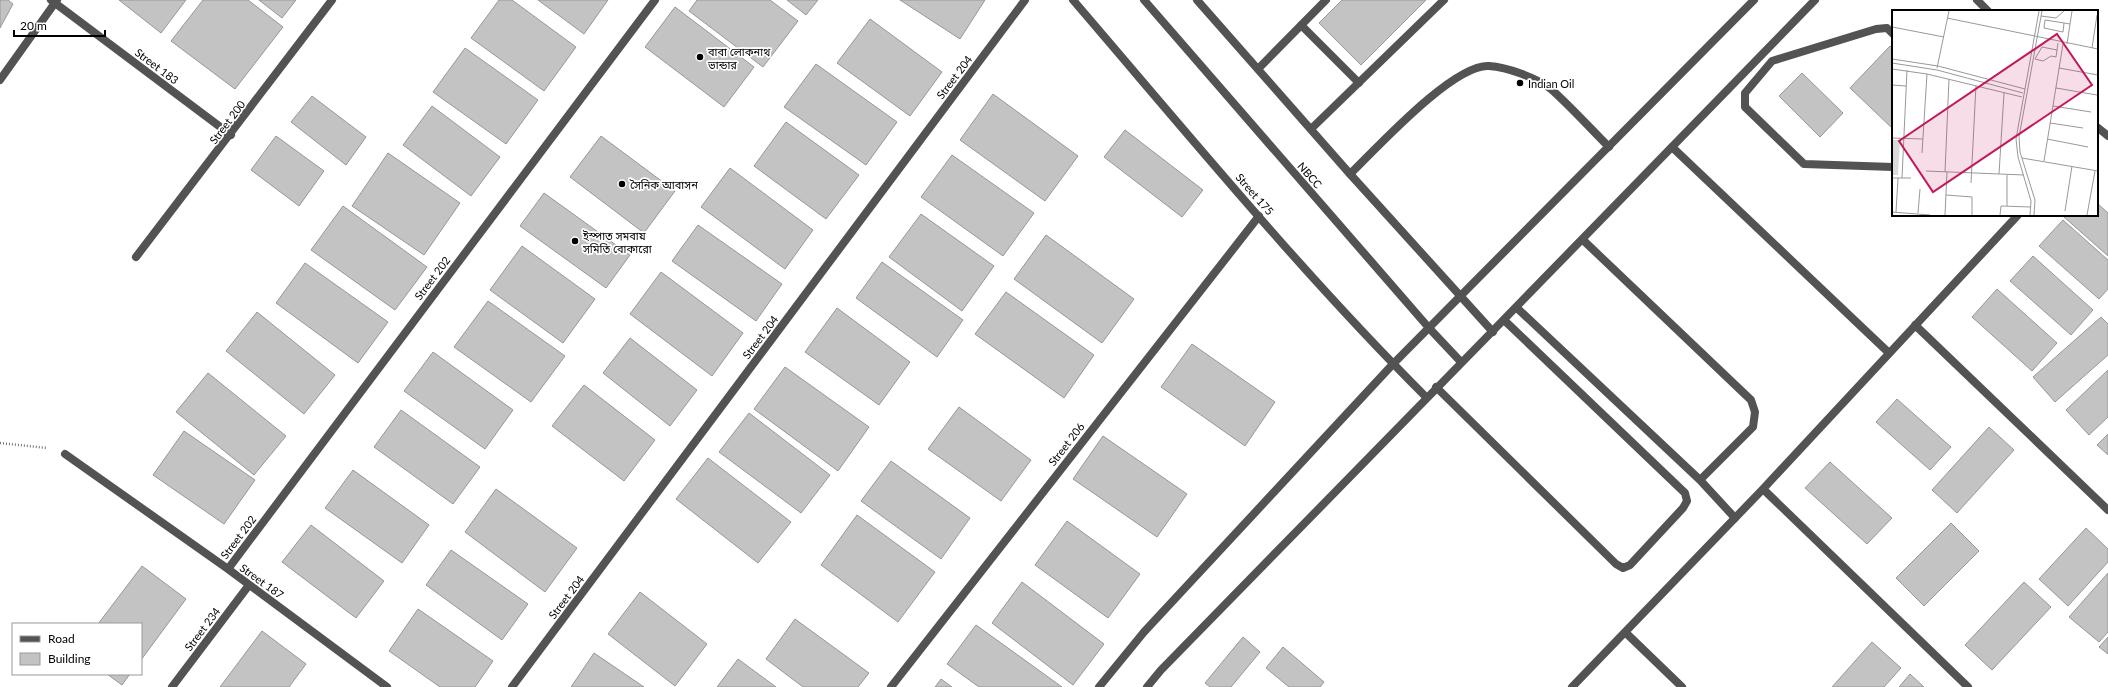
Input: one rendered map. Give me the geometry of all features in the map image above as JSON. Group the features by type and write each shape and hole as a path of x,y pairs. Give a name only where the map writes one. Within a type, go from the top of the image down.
{"street":[{"name":"Street 200","path":"136,257 231,135 332,0"},
{"name":"Street 202","path":"228,569 655,0"},
{"name":"Street 204","path":"512,687 1025,0"},
{"name":"Street 175","path":"1073,0 1259,216 1393,364 1426,397"},
{"name":"NBCC","path":"1144,0 1461,362"},
{"path":"1197,0 1460,298 1493,332"},
{"path":"1258,69 1326,0"},
{"path":"1311,129 1444,0"},
{"path":"1099,687 1144,632 1393,364 1754,0"},
{"path":"1147,687 1161,670 1426,397 1517,308 1815,0"},
{"path":"1978,0 1987,10"},
{"name":"Street 183","path":"54,1 231,135"},
{"path":"0,80 54,1"},
{"path":"1301,25 1359,83"},
{"path":"1892,33 1886,28 1876,28 1772,61 1745,93 1745,107 1804,164 1892,167"},
{"path":"1350,174 1433,94 1463,73 1488,66 1528,76 1550,89 1609,147"},
{"path":"2098,129 2108,136"},
{"path":"1672,147 1889,353"},
{"name":"Street 206","path":"891,687 1259,216"},
{"path":"1572,687 1736,518 2017,216"},
{"path":"1583,240 1751,400 1755,412 1753,427 1700,480"},
{"path":"1517,308 1700,480 1736,518"},
{"path":"1436,387 1616,564 1623,568 1630,565 1683,508 1687,501 1686,492 1504,320"},
{"path":"1915,326 2108,510"},
{"name":"Street 187","path":"65,454 228,569 387,687"},
{"path":"1763,489 1968,687"},
{"name":"Street 234","path":"172,687 249,585"},
{"path":"1625,632 1682,687"}],"path":[{"path":"0,443 49,448 65,454"}],"building":[{"path":"0,0 8,0 13,4 0,28"},
{"path":"119,0 186,0 161,33"},
{"path":"203,0 248,0 283,27 235,89 171,41"},
{"path":"259,0 296,0 282,18"},
{"path":"499,0 512,0 576,47 544,91 471,38"},
{"path":"538,0 608,0 584,34"},
{"path":"697,0 770,0 798,21 763,67 689,11"},
{"path":"787,0 818,0 806,15"},
{"path":"900,0 985,0 960,39"},
{"path":"1342,0 1426,0 1361,65 1319,23"},
{"name":"বাবা লোকনাথ ভান্ডার","path":"675,7 754,67 724,107 645,47"},
{"path":"870,19 942,72 910,116 837,63"},
{"path":"1890,46 1892,48 1892,128 1850,88"},
{"path":"465,48 538,100 506,144 433,92"},
{"path":"816,64 897,122 866,165 784,107"},
{"path":"1802,73 1843,113 1820,137 1779,96"},
{"path":"993,94 1078,156 1045,201 960,140"},
{"path":"312,96 366,137 346,165 291,122"},
{"path":"432,106 500,157 471,196 403,145"},
{"path":"786,122 859,175 826,219 754,166"},
{"path":"1125,130 1203,190 1182,217 1104,157"},
{"path":"276,136 324,171 299,206 251,170"},
{"name":"সৈনিক আবাসন","path":"601,136 675,191 644,233 570,177"},
{"path":"388,153 460,203 424,255 352,206"},
{"path":"952,155 1034,213 1003,256 921,197"},
{"path":"730,168 813,230 785,269 701,207"},
{"name":"ইস্পাত সমবায় সমিতি বোকারো","path":"544,193 630,255 606,288 520,226"},
{"path":"2098,204 2108,213 2108,256 2064,217 2098,216"},
{"path":"343,206 427,267 395,310 311,250"},
{"path":"921,214 994,266 962,311 889,257"},
{"path":"2063,220 2108,260 2108,289 2099,299 2039,246"},
{"path":"698,225 782,284 756,321 672,261"},
{"path":"1046,235 1134,299 1102,343 1014,279"},
{"path":"522,246 595,299 563,343 490,290"},
{"path":"2033,256 2093,310 2071,335 2010,281"},
{"path":"882,262 963,320 937,357 856,298"},
{"path":"305,263 388,322 358,363 276,303"},
{"path":"661,272 743,333 712,376 630,314"},
{"path":"1997,289 2057,343 2032,371 1972,317"},
{"path":"1006,292 1094,355 1064,398 975,334"},
{"path":"488,301 565,356 531,402 454,347"},
{"path":"837,308 910,362 879,405 805,352"},
{"path":"257,312 335,375 304,414 226,351"},
{"path":"2101,317 2108,324 2108,355 2055,402 2033,377"},
{"path":"630,338 697,390 670,426 603,373"},
{"path":"1192,344 1275,402 1245,446 1161,387"},
{"path":"433,352 513,410 485,449 404,391"},
{"path":"785,367 869,427 838,471 754,409"},
{"path":"2108,370 2108,417 2089,435 2066,410"},
{"path":"208,373 286,436 254,475 176,412"},
{"path":"584,385 655,440 624,481 552,426"},
{"path":"1897,399 1951,447 1930,470 1876,422"},
{"path":"959,407 1031,460 1001,501 928,449"},
{"path":"401,410 480,467 453,504 374,447"},
{"path":"749,413 830,475 801,513 719,452"},
{"path":"1989,427 2014,450 1957,513 1932,490"},
{"path":"184,431 255,480 224,524 153,475"},
{"path":"2108,434 2108,455 2097,445"},
{"path":"1103,436 1187,494 1157,537 1073,479"},
{"path":"708,458 791,522 758,563 676,499"},
{"path":"891,461 970,518 941,559 861,501"},
{"path":"1830,462 1892,518 1867,544 1805,488"},
{"path":"353,470 429,525 402,563 325,508"},
{"path":"496,489 577,548 545,592 465,532"},
{"path":"857,515 935,572 898,622 821,565"},
{"path":"1067,521 1140,574 1108,618 1035,565"},
{"path":"1951,523 1979,551 1924,606 1896,578"},
{"path":"311,525 384,581 356,618 282,562"},
{"path":"2086,528 2108,549 2108,562 2068,606 2039,579"},
{"path":"451,550 528,604 502,640 426,585"},
{"path":"142,566 186,599 142,659 142,623 99,623"},
{"path":"2108,573 2108,632 2099,642 2069,617"},
{"path":"1022,582 1104,644 1073,685 992,623"},
{"path":"2024,582 2051,607 1992,670 1965,645"},
{"path":"640,592 707,644 675,686 608,634"},
{"path":"418,609 493,661 475,687 440,687 389,651"},
{"path":"795,619 869,673 858,687 803,687 766,659"},
{"path":"976,625 1062,687 979,687 947,664"},
{"path":"262,631 306,664 289,687 220,687"},
{"path":"1243,637 1260,652 1231,687 1210,687 1205,683"},
{"path":"2108,637 2108,654 2099,647"},
{"path":"1872,642 1901,668 1884,687 1832,687"},
{"path":"1283,647 1324,682 1320,687 1289,687 1266,668"},
{"path":"594,653 644,687 571,687"},
{"path":"738,659 776,687 717,687"},
{"path":"1910,674 1924,687 1899,687"},
{"path":"108,675 129,675 122,685"},
{"path":"941,679 952,687 935,687"}],"place":[{"name":"বাবা লোকনাথ ভান্ডার","path":"700,57"},
{"name":"Indian Oil","path":"1520,83"},
{"name":"সৈনিক আবাসন","path":"622,184"},
{"name":"ইস্পাত সমবায় সমিতি বোকারো","path":"575,241"}]}
